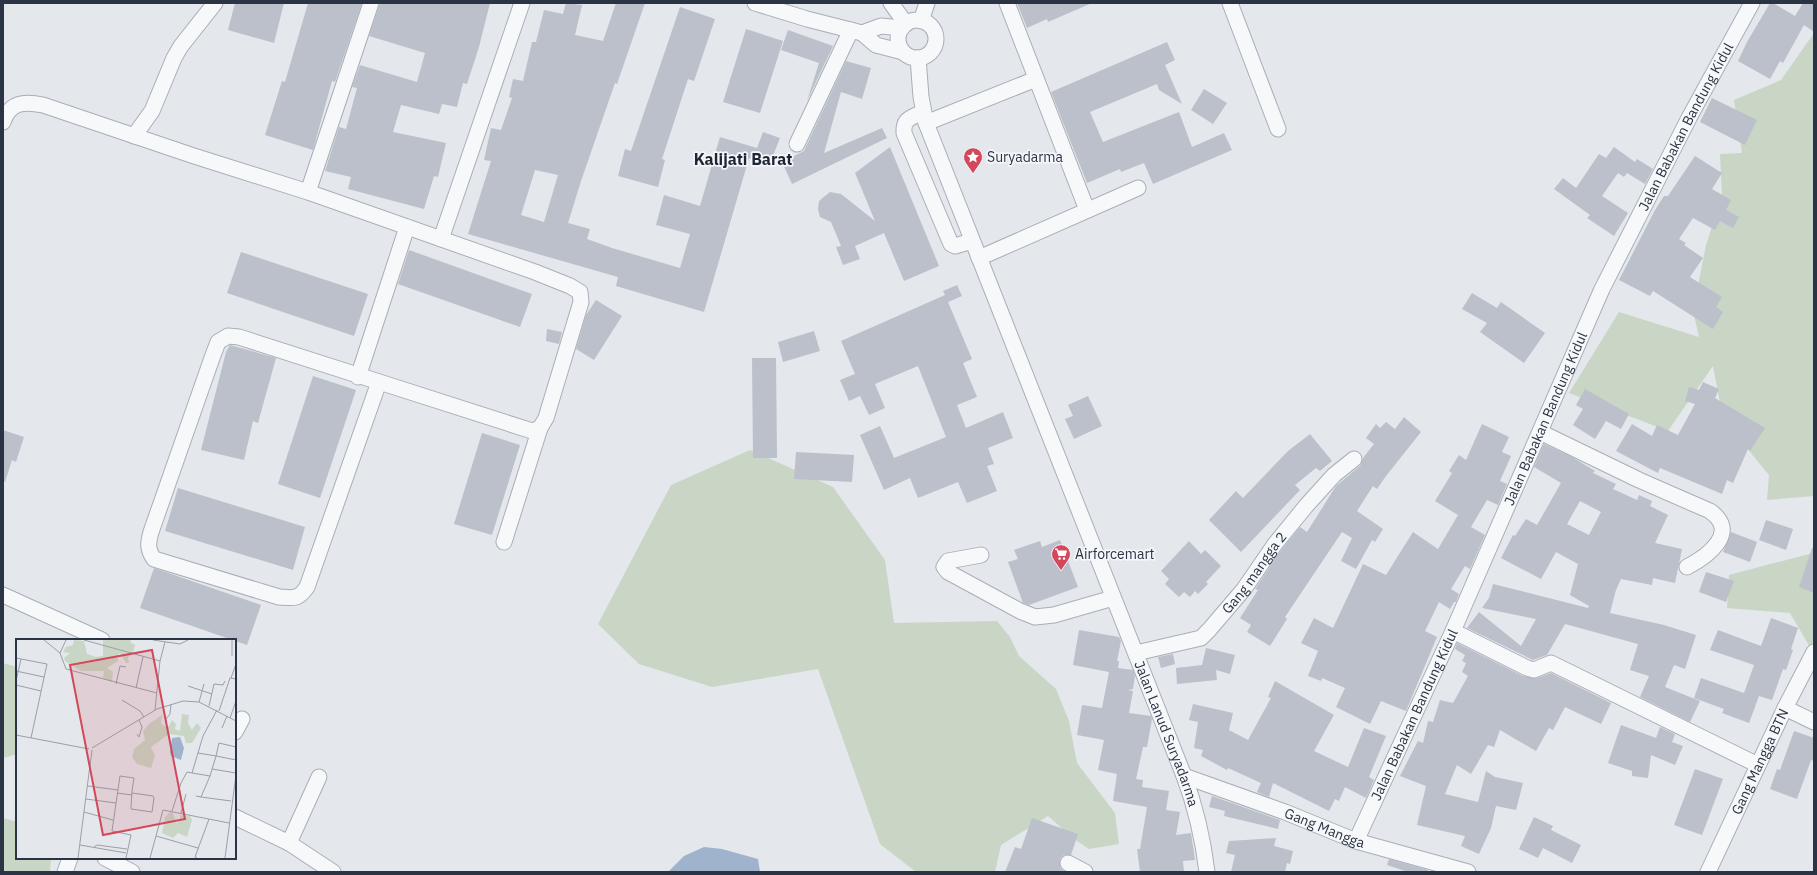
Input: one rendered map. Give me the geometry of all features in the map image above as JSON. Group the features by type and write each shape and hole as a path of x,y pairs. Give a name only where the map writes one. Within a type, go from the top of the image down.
{"street":[{"path":"134,136 152,111 174,58 181,46 215,3"},
{"path":"308,192 371,3"},
{"path":"441,239 522,3"},
{"path":"755,3 807,19 857,31 876,45 903,52 907,55 918,58 930,53 936,41 932,28 921,21 912,21 904,26 898,37 900,47 903,52"},
{"path":"891,3 904,26"},
{"path":"921,21 927,3"},
{"path":"1008,3 1087,210"},
{"path":"1230,3 1278,129"},
{"name":"Jalan Babakan Bandung Kidul","path":"1356,841 1453,631 1602,289 1690,116 1752,3"},
{"path":"857,31 881,26 904,26"},
{"path":"797,144 857,31"},
{"name":"Jalan Lanud Suryadarma","path":"918,58 925,117 979,258 1184,776 1195,806 1204,848 1207,872"},
{"path":"972,240 956,246 951,244 904,133 903,125 906,120 925,117 1036,79"},
{"path":"3,122 5,115 11,108 31,103 308,192 535,272 570,286 580,292 581,302 546,418 540,428 504,542"},
{"path":"979,258 1138,188"},
{"path":"358,377 407,227"},
{"path":"379,382 307,587 301,596 294,598 279,598 154,559 148,545 151,532 218,342 228,336 239,338 358,377 379,382 532,431 540,428"},
{"path":"1540,432 1639,480 1710,511 1717,516 1723,525 1722,534 1716,547 1702,559 1687,567"},
{"name":"Gang mangga 2","path":"1136,653 1201,638 1210,630 1244,589 1275,544 1306,506 1334,475 1354,459"},
{"path":"981,555 948,561 944,567 948,572 1020,611 1035,617 1054,615 1113,598"},
{"path":"3,595 100,639"},
{"path":"1453,631 1527,668 1534,670 1552,663 1758,765"},
{"name":"Gang Mangga BTN","path":"1708,872 1784,708 1814,652"},
{"path":"1784,708 1814,722"},
{"name":"Gang Mangga","path":"1184,776 1284,812 1356,841 1468,872"},
{"path":"290,843 319,777"},
{"path":"236,817 290,843 334,872"},
{"path":"65,872 70,859"},
{"path":"107,859 132,872"},
{"path":"1068,863 1085,872"}],"green space":[{"path":"1814,33 1814,496 1767,500 1769,475 1723,419 1713,366 1668,431 1569,393 1619,312 1699,337 1693,311 1706,245 1722,196 1720,154 1742,153 1734,100 1781,80"},
{"path":"750,450 833,487 885,560 894,623 997,621 1010,637 1019,656 1056,689 1069,721 1077,763 1115,813 1119,844 1089,849 1074,839 1048,816 1001,845 995,872 916,872 880,844 818,669 712,687 639,664 598,624 671,485"},
{"path":"1809,554 1814,555 1814,654 1790,613 1727,608 1729,575"},
{"path":"3,663 16,667 16,754 3,758"},
{"path":"3,818 16,822 16,859 51,859 50,872 3,872"}],"water":[{"path":"704,847 722,849 758,859 760,872 668,872 684,856"}],"building":[{"path":"235,3 284,3 274,43 228,30"},
{"path":"308,3 362,3 335,82 332,81 313,150 265,135 282,81 285,82"},
{"path":"380,3 490,3 479,47 467,84 463,83 457,107 442,104 439,114 401,105 393,132 446,143 438,177 434,176 424,209 348,189 351,177 325,171 339,127 346,129 357,88 352,87 360,65 417,82 425,53 369,36"},
{"path":"566,3 582,5 575,35 603,41 616,3 645,3 617,84 615,83 568,223 590,229 587,239 680,268 690,234 656,225 664,195 700,206 720,137 757,148 763,132 780,138 769,166 749,158 704,312 616,286 618,277 468,234 491,161 484,160 491,128 501,130 512,98 509,97 513,79 523,81 532,42 536,42 544,10 563,14","holes":["535,170 558,175 544,222 521,215"]},
{"path":"1017,3 1092,3 1048,22 1047,19 1027,28"},
{"path":"1770,3 1773,3 1795,16 1803,3 1814,3 1814,32 1804,25 1783,63 1780,61 1770,79 1738,61 1747,42"},
{"path":"680,7 715,19 694,81 688,79 662,159 665,160 658,187 618,176 625,149 631,151"},
{"path":"746,29 783,41 760,113 723,102"},
{"path":"788,30 833,46 807,101 819,63 781,50"},
{"path":"1167,42 1175,60 1165,65 1182,104 1159,90 1157,84 1090,112 1103,142 1179,112 1192,147 1224,133 1232,150 1153,184 1144,163 1121,172 1120,169 1087,183 1051,92"},
{"path":"846,61 871,68 862,99 841,92 824,153 882,128 887,138 792,184 782,162 804,151"},
{"path":"1204,89 1227,103 1213,124 1191,110"},
{"path":"1712,98 1757,120 1745,145 1700,122"},
{"path":"890,147 939,266 904,281 884,233 855,246 860,259 843,265 836,247 841,246 831,222 820,217 818,209 819,201 830,192 841,194 875,221 855,173"},
{"path":"1614,147 1635,162 1637,159 1653,169 1645,184 1627,173 1624,177 1618,173 1602,196 1628,213 1614,236 1587,218 1590,215 1554,189 1563,178 1576,188 1599,154 1606,158"},
{"path":"1695,156 1722,173 1712,189 1731,200 1726,210 1739,217 1733,228 1720,221 1715,230 1693,218 1679,239 1686,243 1684,245 1703,258 1690,277 1722,297 1716,307 1723,312 1713,329 1653,291 1650,296 1619,280 1655,210 1664,196 1668,196"},
{"path":"409,250 532,294 520,327 398,284"},
{"path":"241,252 368,294 354,336 227,293"},
{"path":"957,285 962,296 948,302 972,359 963,363 977,397 957,405 966,428 1003,412 1013,438 988,448 994,464 987,466 997,491 967,503 958,482 918,498 910,478 884,490 860,435 880,426 894,458 946,437 918,366 875,384 885,408 869,415 860,396 849,401 840,380 855,374 841,341 945,295 943,291"},
{"path":"1472,293 1497,308 1501,302 1545,333 1524,363 1480,332 1487,323 1462,309"},
{"path":"596,300 622,316 594,360 576,349 586,315"},
{"path":"547,329 562,332 559,344 546,341"},
{"path":"814,331 820,351 783,362 778,342"},
{"path":"230,345 276,358 258,423 253,421 244,460 201,450 226,352"},
{"path":"752,358 776,358 777,458 753,458"},
{"path":"313,376 356,390 320,498 278,484"},
{"path":"1703,382 1719,389 1715,398 1765,428 1750,451 1748,449 1733,483 1727,480 1722,494 1660,468 1658,473 1616,451 1632,424 1652,436 1657,425 1678,435 1695,404 1685,401 1689,387 1699,390"},
{"path":"1585,389 1629,414 1621,429 1606,421 1595,439 1573,425 1583,409 1576,405"},
{"path":"1088,396 1102,426 1074,439 1065,419 1073,416 1068,405"},
{"path":"1404,417 1421,432 1377,489 1373,486 1357,511 1383,529 1375,542 1372,540 1356,569 1341,561 1352,538 1342,532 1285,617 1287,619 1270,646 1247,632 1251,625 1240,618 1258,590 1255,589 1282,549 1300,527 1307,532 1336,486 1360,466 1363,458 1374,444 1366,438 1376,424 1380,428 1386,422 1395,429"},
{"path":"1482,424 1509,437 1502,452 1511,456 1500,481 1507,484 1498,505 1487,500 1471,527 1485,535 1470,569 1465,566 1451,589 1459,594 1456,602 1454,602 1450,609 1439,602 1425,631 1437,637 1406,711 1381,701 1370,724 1336,707 1345,688 1322,678 1321,681 1308,676 1318,651 1301,643 1314,618 1333,628 1363,564 1386,575 1413,532 1438,549 1458,515 1435,501 1452,473 1449,471 1459,455 1466,460"},
{"path":"3,430 24,437 16,462 12,460 5,482 3,481"},
{"path":"482,433 520,445 492,535 454,524"},
{"path":"1310,434 1332,461 1320,471 1316,468 1295,485 1300,490 1241,552 1209,520 1236,491 1243,498 1288,451"},
{"path":"1544,444 1572,457 1595,471 1593,473 1616,484 1613,489 1637,500 1639,495 1652,501 1650,506 1668,515 1655,543 1682,549 1675,583 1653,578 1652,585 1621,579 1616,590 1610,613 1664,625 1696,635 1685,669 1674,665 1665,687 1700,701 1690,722 1640,697 1649,676 1630,670 1638,644 1565,624 1547,655 1533,660 1467,628 1479,612 1521,646 1536,619 1482,608 1489,598 1493,584 1588,608 1589,606 1570,595 1578,564 1556,552 1541,579 1501,558 1513,535 1515,536 1526,519 1537,525 1561,483 1534,467","holes":["1580,501 1601,512 1589,535 1567,524"]},
{"path":"796,452 854,455 852,482 794,479"},
{"path":"178,488 305,527 293,570 165,531"},
{"path":"1766,520 1793,529 1786,550 1759,540"},
{"path":"1731,532 1757,542 1750,562 1723,552"},
{"path":"1060,540 1078,587 1029,605 1023,603 1008,562 1018,559 1014,550 1040,541 1042,547"},
{"path":"1189,541 1201,554 1205,550 1221,566 1206,582 1208,584 1198,594 1195,591 1190,597 1184,592 1179,597 1165,584 1169,579 1161,571"},
{"path":"1812,548 1814,548 1814,593 1799,587"},
{"path":"154,568 261,605 247,645 236,641 236,639 230,639 140,608"},
{"path":"1706,572 1734,581 1726,602 1699,592"},
{"path":"1771,618 1798,628 1791,649 1793,650 1786,670 1783,669 1772,700 1759,696 1749,723 1722,713 1724,709 1694,698 1701,678 1744,693 1754,665 1710,650 1718,630 1761,646"},
{"path":"1079,630 1119,637 1121,641 1117,661 1119,661 1118,668 1133,670 1135,676 1133,689 1128,690 1133,691 1129,713 1151,716 1152,719 1147,747 1143,747 1136,779 1143,780 1142,787 1169,791 1166,810 1180,812 1176,835 1191,833 1195,860 1183,861 1184,872 1140,872 1137,849 1140,849 1147,807 1113,801 1117,774 1098,770 1104,740 1077,735 1082,705 1102,708 1109,672 1073,665"},
{"path":"1457,643 1523,676 1537,678 1551,673 1611,703 1601,724 1565,707 1553,730 1549,728 1536,751 1500,730 1494,747 1488,745 1471,774 1457,765 1445,794 1478,802 1486,771 1495,777 1523,783 1516,810 1496,806 1491,828 1479,854 1461,846 1465,836 1417,825 1426,786 1400,776 1418,741 1423,743 1428,721 1433,722 1440,700 1453,703 1468,676 1462,672 1466,663 1462,661 1465,655 1455,649"},
{"path":"1206,648 1235,655 1230,674 1216,670 1217,680 1177,684 1176,668 1202,665"},
{"path":"1173,654 1175,664 1161,668 1158,657"},
{"path":"1275,681 1334,715 1314,751 1348,767 1364,728 1386,736 1369,777 1374,780 1366,798 1345,787 1339,801 1335,799 1329,811 1273,783 1269,797 1257,792 1261,783 1228,768 1227,770 1201,756 1203,750 1194,748 1198,722 1189,720 1193,704 1233,713 1229,730 1248,740 1271,698 1268,697"},
{"path":"1621,725 1656,738 1660,727 1675,734 1672,742 1683,746 1675,765 1651,755 1648,778 1632,776 1632,771 1608,763"},
{"path":"1794,731 1814,738 1814,761 1811,760 1797,799 1770,789 1777,769 1780,770"},
{"path":"1695,769 1723,779 1702,835 1674,825"},
{"path":"1212,796 1280,820 1278,829 1224,816 1225,811 1209,807"},
{"path":"1534,817 1553,826 1551,830 1581,845 1572,863 1543,848 1538,858 1519,849"},
{"path":"1032,818 1078,834 1071,855 1064,855 1060,859 1060,867 1065,872 1005,872 1015,847 1021,849"},
{"path":"1276,838 1274,846 1293,851 1290,864 1287,863 1285,872 1231,872 1235,855 1226,853 1229,841"},
{"path":"1389,859 1428,870 1427,872 1408,872 1387,865"}],"place":[{"name":"Suryadarma","path":"973,174"},
{"name":"Airforcemart","path":"1061,571"}],"district":[{"name":"Kalijati Barat","path":"743,159"}]}
